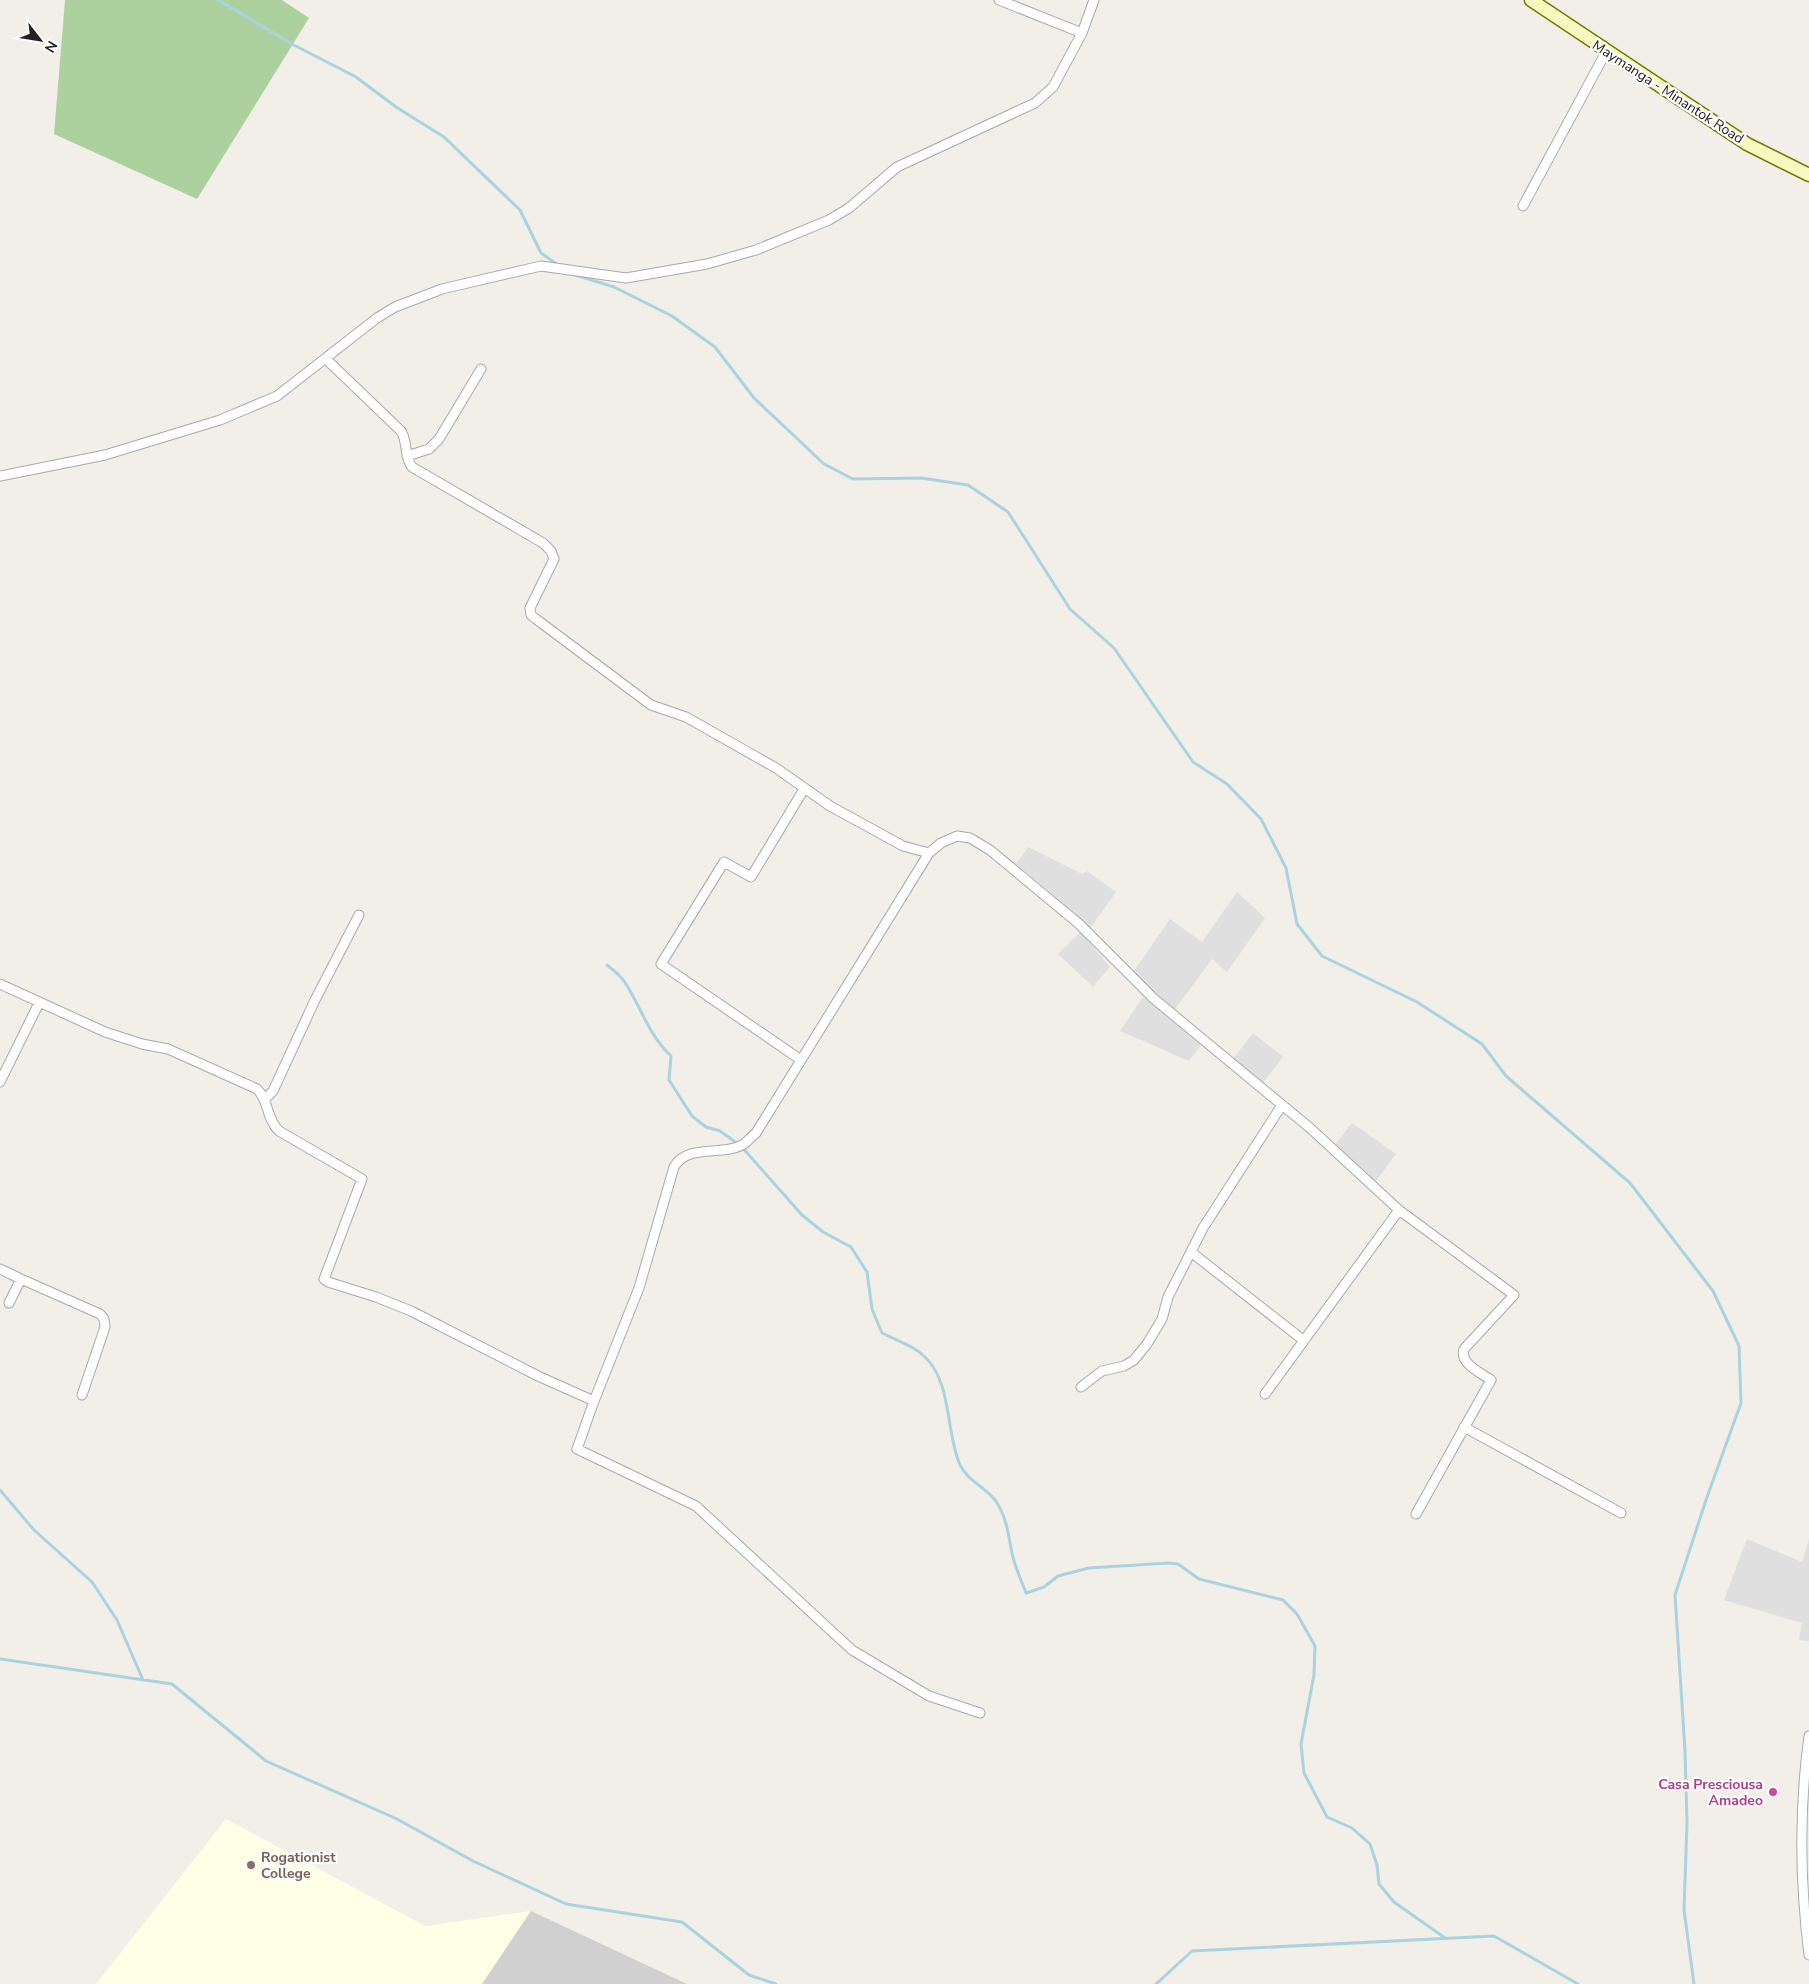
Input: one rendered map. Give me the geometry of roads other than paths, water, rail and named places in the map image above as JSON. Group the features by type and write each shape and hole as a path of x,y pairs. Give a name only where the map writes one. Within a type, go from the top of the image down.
{"street":[{"path":"999,0 1082,33"},
{"path":"0,476 105,455 220,420 277,396 395,307 442,289 541,266 626,278 707,264 756,250 829,220 849,208 897,166 1035,102 1053,87 1082,33 1094,0"},
{"name":"Maymanga - Minantok Road","path":"1531,0 1606,52 1747,144 1809,175"},
{"path":"1523,206 1606,52"},
{"path":"326,358 401,431 405,438 409,463 418,472 543,543 551,551 554,559 530,608 531,615 650,705 676,712 694,721 776,768 804,789 903,846 929,853"},
{"path":"407,456 429,449 439,439 481,369"},
{"path":"801,1060 662,964 724,862 751,877 804,789"},
{"path":"980,1713 929,1696 852,1650 696,1506 577,1449 638,1288 674,1168 679,1159 685,1154 726,1150 744,1144 756,1133 929,853 941,843 957,836 970,838 990,850 1078,923 1153,998 1282,1105 1399,1210 1514,1295 1464,1349 1462,1355 1464,1360 1492,1380 1416,1514"},
{"path":"264,1100 273,1091 315,1000 360,915"},
{"path":"0,984 105,1032 142,1044 168,1049 228,1074 257,1089 264,1100 272,1125 279,1131 362,1179 324,1279 328,1282 376,1296 411,1311 538,1376 594,1401"},
{"path":"0,1082 39,1002"},
{"path":"1081,1387 1102,1371 1124,1366 1141,1352 1162,1319 1168,1297 1203,1228 1282,1105"},
{"path":"1265,1394 1399,1210"},
{"path":"1190,1252 1303,1340"},
{"path":"0,1269 100,1314 104,1319 105,1327 82,1395"},
{"path":"9,1303 21,1279"},
{"path":"1464,1427 1621,1513"},
{"path":"1809,1736 1805,1765 1802,1898 1809,1954"}],"waterway":[{"path":"218,0 292,44 356,77 396,107 444,137 520,210 541,253 558,265"},
{"path":"569,273 614,287 672,316 715,347 754,398 824,464 853,479 921,478 968,485 1008,512 1070,609 1114,648 1193,762 1227,784 1261,819 1286,868 1297,924 1322,956 1417,1002 1482,1044 1506,1076 1630,1183 1713,1291 1739,1346 1741,1403 1707,1497 1675,1595 1685,1751 1687,1822 1684,1910 1694,1984"},
{"path":"607,965 624,981 650,1029 671,1056 669,1080 692,1116 706,1127 720,1131 741,1146 802,1215 823,1232 851,1247 867,1272 872,1309 882,1333 914,1348 933,1366 944,1393 955,1452 960,1465 963,1471 991,1495 999,1506 1015,1563 1026,1593 1044,1587 1058,1576 1089,1568 1168,1563 1178,1564 1199,1579 1283,1600 1297,1614 1315,1646 1314,1675 1301,1744 1304,1773 1327,1817 1352,1828 1370,1844 1377,1865 1379,1884 1394,1902 1445,1938"},
{"path":"0,1490 34,1530 92,1582 117,1620 143,1680"},
{"path":"0,1659 172,1684 266,1761 397,1819 473,1861 566,1904 682,1922 749,1975 776,1984"},
{"path":"1156,1984 1192,1951 1494,1936 1578,1984"}],"place":[{"name":"Casa Presciousa Amadeo","path":"1773,1792"},
{"name":"Rogationist College","path":"251,1865"}]}
